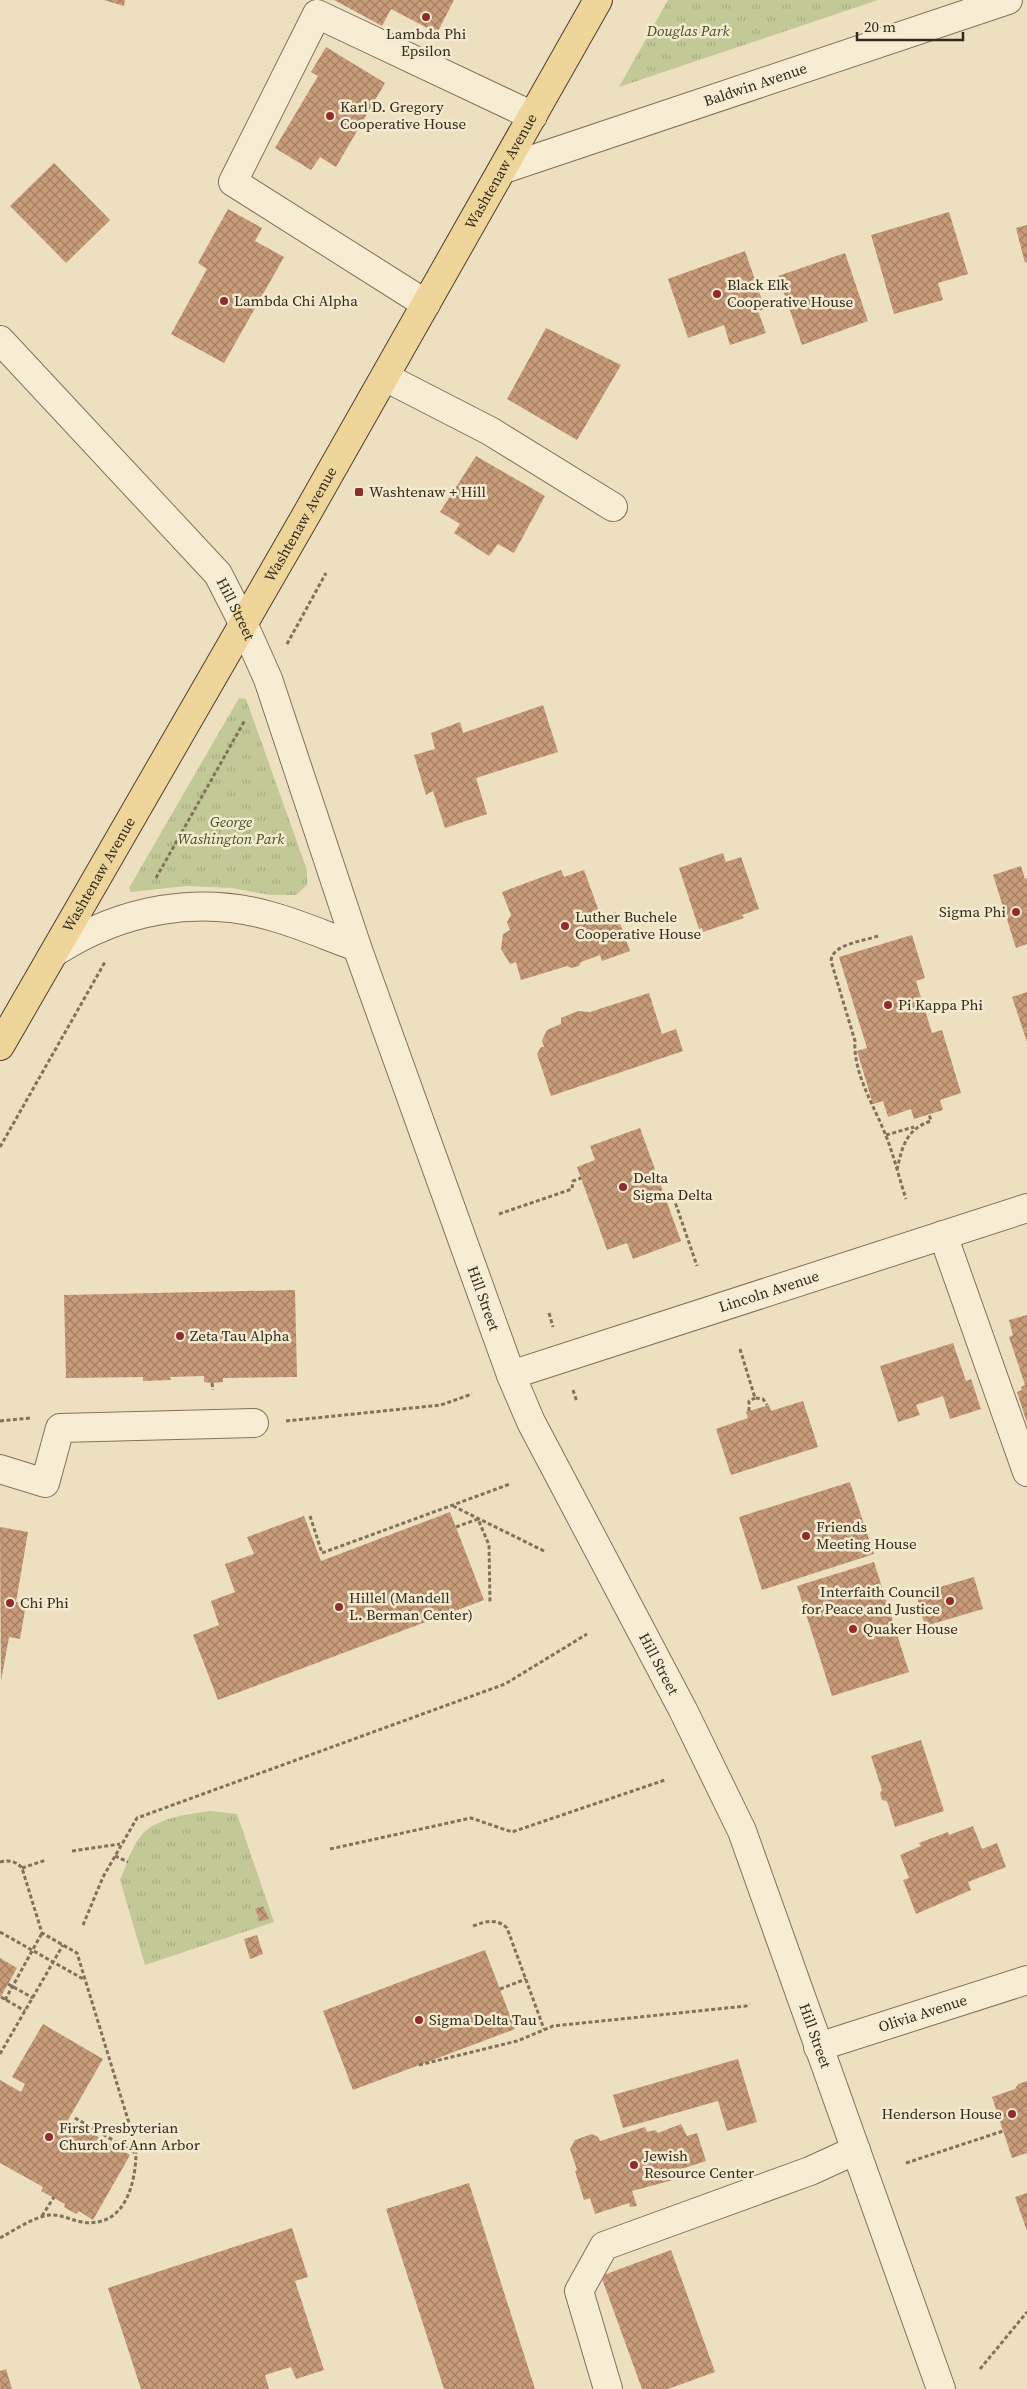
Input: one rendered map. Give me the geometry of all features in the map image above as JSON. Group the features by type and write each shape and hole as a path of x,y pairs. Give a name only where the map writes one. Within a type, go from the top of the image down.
{"main road":[{"name":"Washtenaw Avenue","path":"0,1046 504,169 598,0"}],"street":[{"name":"Baldwin Avenue","path":"504,169 1008,0"},
{"path":"426,304 233,182 317,14 533,116"},
{"name":"Hill Street","path":"0,340 218,574 243,623 268,679 356,947 511,1374 531,1422 683,1710 742,1832 941,2389"},
{"path":"384,377 490,431 613,507"},
{"path":"55,952 76,938 114,921 167,908 192,905 230,907 274,916 356,947"},
{"name":"Lincoln Avenue","path":"511,1374 1027,1208"},
{"path":"943,1235 1027,1472"},
{"path":"0,1469 45,1483 60,1428 254,1423"},
{"name":"Olivia Avenue","path":"818,2046 1027,1980"},
{"path":"608,2389 579,2291 604,2246 810,2170 856,2150"}],"path":[{"path":"285,647 326,573"},
{"path":"153,883 245,720"},
{"path":"878,936 837,950 831,956 831,961 855,1041 854,1051 870,1104 886,1135 906,1198"},
{"path":"0,1146 108,957"},
{"path":"886,1135 931,1121 928,1114"},
{"path":"897,1171 906,1140 917,1126"},
{"path":"499,1214 572,1189 574,1181 581,1178"},
{"path":"664,1196 672,1194 697,1266"},
{"path":"549,1313 554,1331"},
{"path":"740,1349 755,1398"},
{"path":"212,1383 213,1390"},
{"path":"573,1390 577,1402"},
{"path":"749,1411 749,1401 755,1398 764,1399 767,1405"},
{"path":"310,1516 322,1553 510,1484"},
{"path":"452,1505 544,1551"},
{"path":"456,1527 478,1519"},
{"path":"478,1519 489,1545 490,1603"},
{"path":"83,1925 120,1844 137,1818 148,1812 505,1684 587,1634"},
{"path":"330,1849 471,1818 512,1832 665,1780"},
{"path":"72,1851 120,1844"},
{"path":"115,1856 128,1862"},
{"path":"0,1862 7,1860 18,1863 22,1868 42,1933 77,1953 136,2153 128,2198 110,2217 83,2222 63,2216 41,2217 0,2238"},
{"path":"22,1868 46,1860"},
{"path":"474,1926 490,1921 502,1924 507,1928 544,2029"},
{"path":"0,1932 86,1980"},
{"path":"5,2000 42,1933"},
{"path":"0,2054 63,1945"},
{"path":"500,1989 526,1979"},
{"path":"8,1984 33,1998"},
{"path":"1,1997 25,2011"},
{"path":"419,2065 517,2041 553,2026 746,2006 750,2004"},
{"path":"75,2118 136,2153"},
{"path":"906,2164 1003,2131"},
{"path":"41,2217 54,2197"},
{"path":"980,2369 1027,2312"}],"green space":[{"name":"Douglas Park","path":"668,0 878,0 619,87"},
{"name":"George Washington Park","path":"239,698 246,699 307,870 307,885 296,895 270,895 232,888 186,886 131,892 129,888"},
{"path":"210,1811 237,1814 274,1922 145,1965 120,1880 129,1858 140,1837 154,1825 172,1818"}],"building":[{"path":"104,0 125,0 124,6"},
{"name":"Lambda Phi Epsilon","path":"334,0 454,0 437,33 391,9 382,26"},
{"name":"Karl D. Gregory Cooperative House","path":"326,47 385,83 336,167 320,157 311,170 275,148 318,76 311,72"},
{"path":"54,163 110,220 66,263 10,206"},
{"name":"Lambda Chi Alpha","path":"228,209 262,228 255,241 284,257 224,363 171,334 207,269 198,263"},
{"path":"949,212 968,274 938,283 943,300 894,314 871,235"},
{"path":"1027,225 1027,262 1025,263 1016,228"},
{"name":"Black Elk Cooperative House","path":"745,251 765,309 758,311 766,333 730,345 724,325 688,338 668,279"},
{"path":"845,253 868,321 802,345 778,276"},
{"path":"546,328 621,365 577,440 507,399"},
{"path":"476,456 545,496 514,553 498,544 489,556 454,533 460,524 440,512"},
{"path":"543,705 558,752 476,778 487,814 445,828 433,791 426,795 414,755 435,749 431,733 460,722 463,733"},
{"path":"723,853 726,862 741,857 759,909 742,915 744,918 703,932 702,928 699,929 679,868"},
{"name":"Sigma Phi","path":"1021,866 1025,879 1027,878 1027,944 1016,948 993,875"},
{"name":"Luther Buchele Cooperative House","path":"561,870 564,877 584,870 601,917 616,912 630,951 602,961 600,955 581,962 579,966 571,968 567,966 521,980 516,962 510,964 501,949 503,934 510,930 507,922 511,915 502,892"},
{"name":"Pi Kappa Phi","path":"912,935 925,978 916,981 932,1033 942,1030 961,1093 940,1100 943,1110 914,1119 911,1109 888,1117 883,1101 873,1104 857,1051 867,1048 839,957"},
{"path":"1027,992 1027,1042 1012,997"},
{"path":"649,993 662,1034 676,1029 683,1051 551,1096 537,1054 541,1047 544,1047 542,1040 547,1030 561,1024 561,1018 578,1011 590,1012"},
{"name":"Delta Sigma Delta","path":"640,1128 681,1241 633,1259 627,1243 607,1250 577,1167 595,1160 590,1146"},
{"name":"Zeta Tau Alpha","path":"295,1290 297,1377 223,1378 223,1382 212,1383 204,1382 204,1376 170,1377 171,1380 143,1381 143,1377 66,1378 64,1295"},
{"path":"1027,1315 1027,1423 1017,1392 1022,1390 1021,1387 1025,1385 1009,1337 1013,1335 1009,1320"},
{"path":"953,1343 966,1381 971,1379 981,1409 950,1419 943,1396 916,1405 920,1415 898,1422 880,1366"},
{"path":"803,1401 818,1447 731,1475 716,1429 748,1418 746,1412 769,1405 771,1411"},
{"name":"Friends Meeting House","path":"850,1482 874,1554 762,1590 739,1517"},
{"name":"Hillel (Mandell L. Berman Center)","path":"450,1512 484,1600 218,1700 193,1635 219,1625 211,1601 235,1592 225,1564 254,1554 247,1537 304,1516 321,1561"},
{"name":"Chi Phi","path":"0,1527 28,1532 16,1602 26,1604 20,1639 9,1637 1,1681"},
{"name":"Quaker House","path":"874,1562 909,1672 832,1696 797,1586"},
{"name":"Interfaith Council for Peace and Justice","path":"974,1577 983,1609 925,1626 916,1594"},
{"path":"921,1740 944,1811 895,1827 887,1801 882,1800 880,1793 882,1790 871,1756"},
{"path":"973,1826 982,1849 997,1843 1006,1867 968,1882 971,1890 916,1914 903,1880 909,1878 900,1855 921,1846 919,1843 948,1832 949,1835"},
{"path":"263,1906 269,1919 260,1921 255,1909"},
{"path":"257,1935 263,1954 250,1959 244,1939"},
{"name":"Sigma Delta Tau","path":"485,1950 515,2029 353,2090 323,2011"},
{"path":"0,1958 17,1968 0,1998"},
{"name":"First Presbyterian Church of Ann Arbor","path":"43,2024 103,2059 68,2120 130,2155 93,2220 79,2211 76,2214 64,2207 65,2204 41,2191 43,2187 0,2163 0,2080 21,2092 25,2084 12,2077"},
{"path":"738,2059 757,2122 727,2131 718,2101 623,2128 613,2095"},
{"name":"Henderson House","path":"1027,2081 1027,2153 1012,2158 992,2097 1015,2089 1018,2084"},
{"name":"Jewish Resource Center","path":"681,2124 687,2136 697,2133 706,2161 675,2171 677,2179 632,2191 637,2206 630,2207 629,2203 595,2214 590,2198 584,2200 575,2171 577,2170 570,2149 575,2140 592,2134 598,2137 600,2141 645,2127 647,2132 655,2130 658,2133"},
{"path":"469,2183 535,2389 444,2389 386,2209"},
{"path":"1027,2193 1027,2231 1015,2197"},
{"path":"292,2228 308,2277 295,2281 324,2370 296,2379 291,2367 265,2375 269,2389 141,2389 108,2288"},
{"path":"671,2250 715,2372 668,2389 642,2389 601,2276"},
{"path":"6,2369 12,2389 0,2389 0,2371"}],"place":[{"name":"Lambda Phi Epsilon","path":"426,17"},
{"name":"Karl D. Gregory Cooperative House","path":"330,116"},
{"name":"Black Elk Cooperative House","path":"717,294"},
{"name":"Lambda Chi Alpha","path":"224,301"},
{"name":"Washtenaw + Hill","path":"359,492"},
{"name":"Sigma Phi","path":"1016,912"},
{"name":"Luther Buchele Cooperative House","path":"565,926"},
{"name":"Pi Kappa Phi","path":"888,1005"},
{"name":"Delta Sigma Delta","path":"623,1187"},
{"name":"Zeta Tau Alpha","path":"180,1336"},
{"name":"Friends Meeting House","path":"806,1536"},
{"name":"Interfaith Council for Peace and Justice","path":"950,1601"},
{"name":"Chi Phi","path":"10,1603"},
{"name":"Hillel (Mandell L. Berman Center)","path":"339,1607"},
{"name":"Quaker House","path":"853,1629"},
{"name":"Sigma Delta Tau","path":"419,2020"},
{"name":"Henderson House","path":"1012,2114"},
{"name":"First Presbyterian Church of Ann Arbor","path":"49,2137"},
{"name":"Jewish Resource Center","path":"634,2165"}]}
